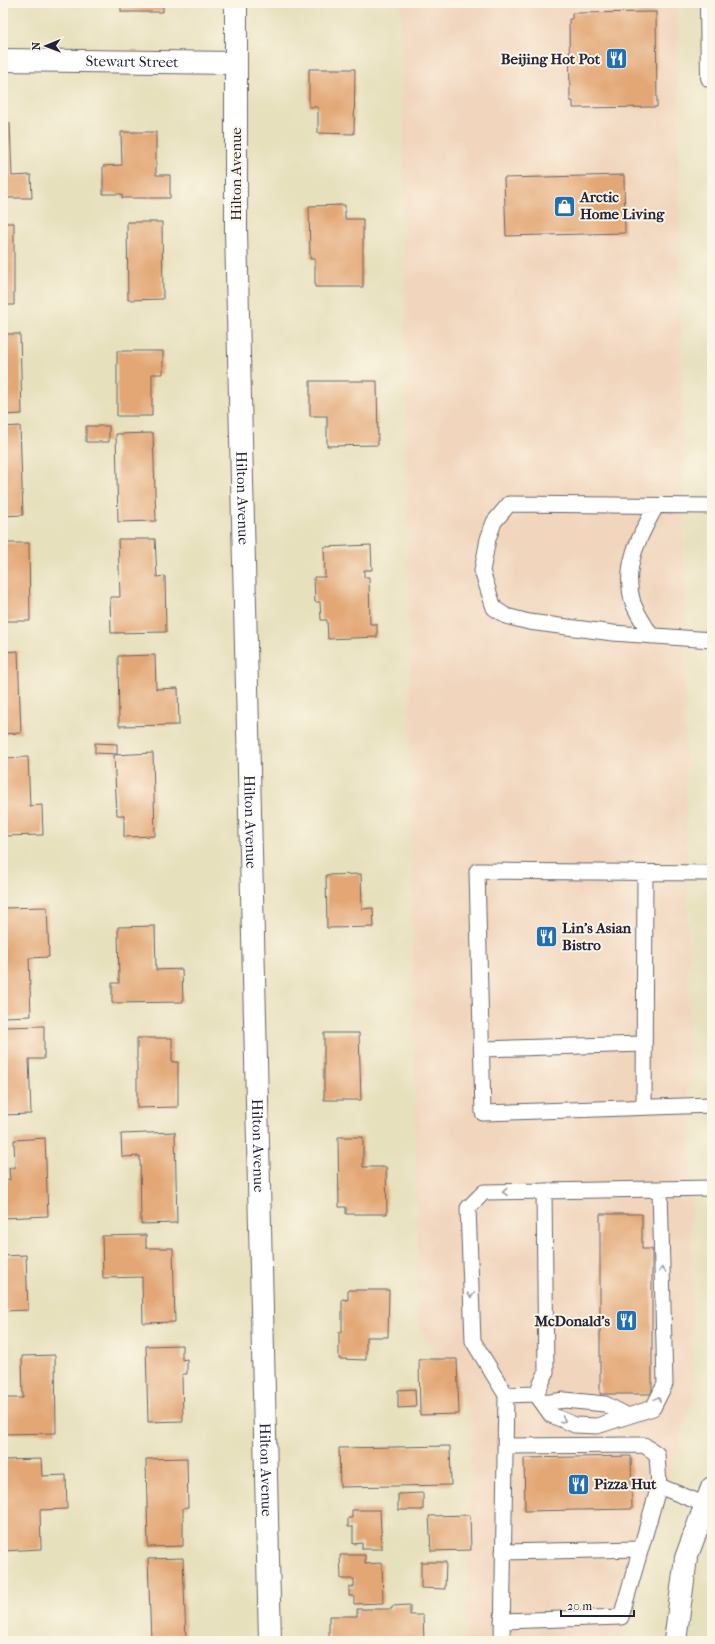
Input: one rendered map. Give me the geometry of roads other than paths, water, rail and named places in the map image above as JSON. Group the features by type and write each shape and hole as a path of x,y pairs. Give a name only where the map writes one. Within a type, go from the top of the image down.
{"street":[{"name":"Hilton Avenue","path":"236,3 236,231 270,1641"},
{"path":"711,3 712,77"},
{"name":"Stewart Street","path":"3,60 236,63"},
{"path":"675,1641 680,1594 686,1558 709,1497"}],"lane":[{"path":"712,506 509,504 494,522 488,539 482,571 494,608 506,616 529,622 651,636 712,640"},
{"path":"651,636 634,603 629,569 639,536 656,506"},
{"path":"712,873 477,871 483,1049 483,1113 712,1105"},
{"path":"644,1108 643,1044 645,873"},
{"path":"483,1049 643,1044"},
{"path":"502,1641 506,1395 473,1341 468,1208 484,1192 712,1188"},
{"path":"539,1399 551,1415 575,1425 597,1426 626,1415 653,1408 666,1384 660,1189"},
{"path":"539,1399 546,1373 544,1191"},
{"path":"506,1395 605,1404 626,1415"},
{"path":"502,1621 621,1617 659,1486 657,1454 644,1445 505,1446"},
{"path":"659,1486 709,1497"},
{"path":"503,1552 640,1549"}],"place":[{"name":"Beijing Hot Pot","path":"616,59"},
{"name":"Arctic Home Living","path":"565,206"},
{"name":"Lin's Asian Bistro","path":"547,937"},
{"name":"McDonald's","path":"626,1321"},
{"name":"Pizza Hut","path":"578,1484"}]}
